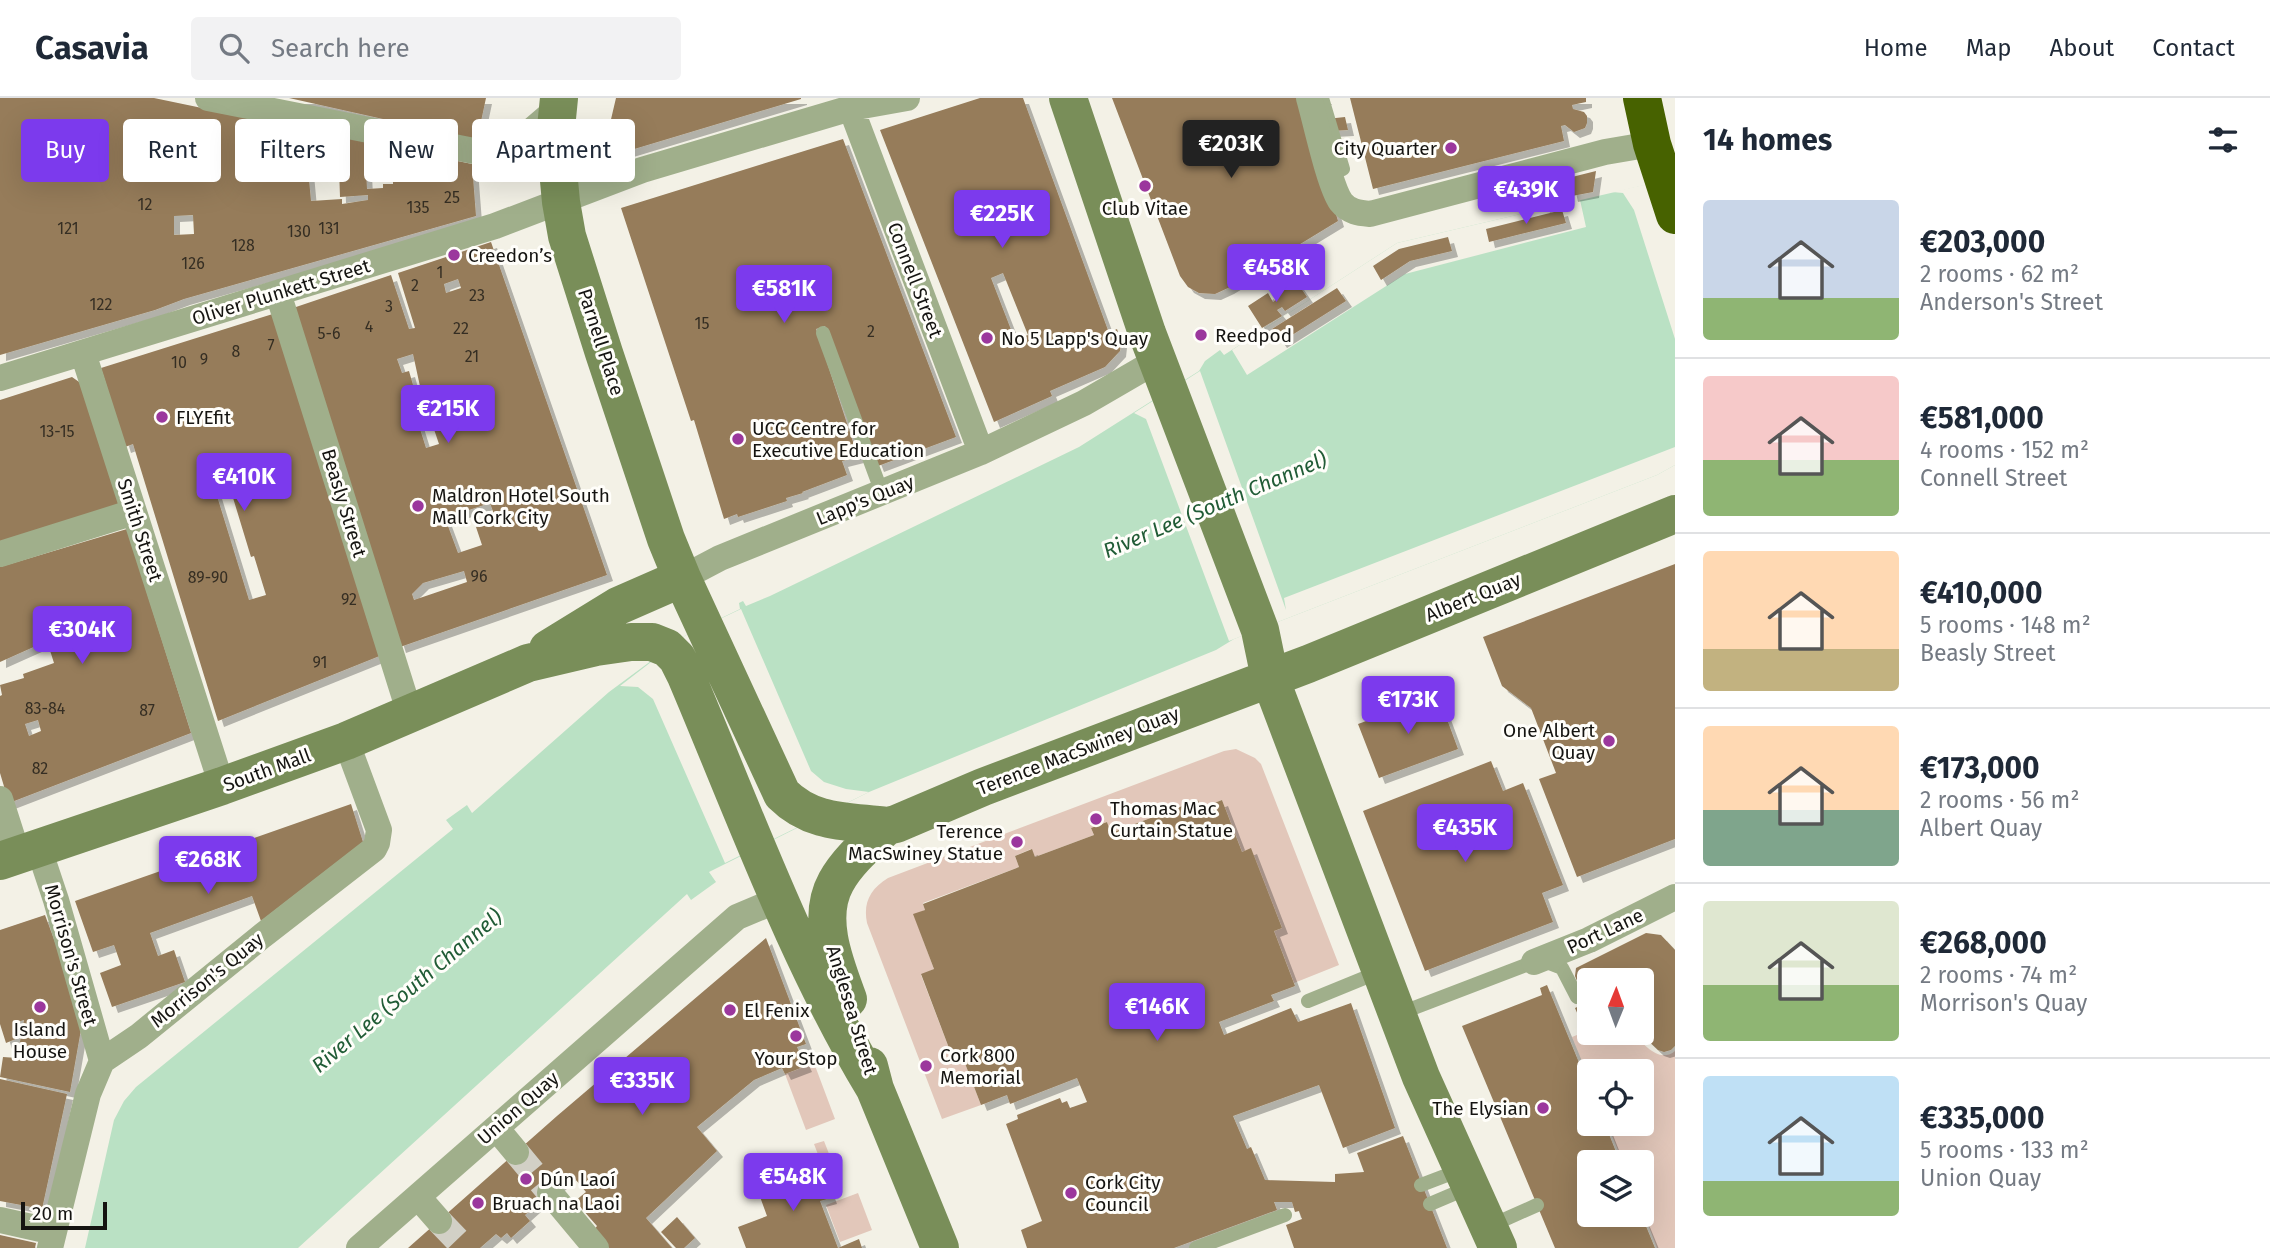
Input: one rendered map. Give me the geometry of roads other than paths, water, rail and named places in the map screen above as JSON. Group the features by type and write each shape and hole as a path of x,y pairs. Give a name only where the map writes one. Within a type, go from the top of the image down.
{"highway":[{"path":"1642,98 1665,171"}],"main road":[{"path":"1068,98 1164,375 1260,630 1270,678 1396,1015 1493,1237"},
{"name":"Parnell Place","path":"558,103 555,138 561,202 568,236 604,354 666,539 682,578 782,794 797,808 817,818 887,826"},
{"name":"Albert Quay","path":"1270,678 1675,514"},
{"name":"South Mall","path":"19,855 222,786 411,714 528,663 597,618 682,578"},
{"name":"South Mall","path":"528,663 631,642 652,642 667,648"},
{"name":"Anglesea Street","path":"667,648 677,657 687,676 811,970 875,1089"},
{"name":"Terence MacSwiney Quay","path":"887,826 1270,678"},
{"name":"Anglesea Street","path":"887,826 851,861 830,895 830,947 860,1032 875,1089 940,1248"}],"street":[{"path":"208,98 484,153 509,150 558,103"},
{"path":"1309,98 1334,184 1342,203 1355,213 1370,214 1605,152 1665,171"},
{"name":"Oliver Plunkett Street","path":"0,378 471,233 642,170 851,108 895,99"},
{"name":"Connell Street","path":"851,108 981,452"},
{"name":"Beasly Street","path":"278,293 411,714"},
{"name":"Smith Street","path":"83,353 222,786"},
{"name":"Lapp's Quay","path":"682,578 702,570 720,558 981,452 1084,403 1164,375"},
{"path":"0,554 134,512"},
{"name":"Morrison's Quay","path":"102,1061 139,1037 374,849 379,830 346,741"},
{"name":"Morrison's Street","path":"0,799 19,855 56,900 102,1061"},
{"name":"Port Lane","path":"1534,962 1589,940 1675,897"},
{"name":"Union Quay","path":"359,1248 737,917 780,899"},
{"path":"0,1220 52,1240 88,1094 102,1061"},
{"path":"496,1128 516,1152"},
{"path":"550,1193 596,1248"},
{"path":"418,1197 439,1221"}],"lane":[{"path":"1322,98 1343,169"},
{"path":"823,333 882,493"},
{"name":"Port Lane","path":"1396,1015 1534,962 1544,961 1562,968 1577,997"},
{"path":"1308,1001 1381,971"},
{"path":"1422,1185 1467,1178"},
{"path":"1430,1204 1467,1178"},
{"path":"1493,1237 1537,1205"},
{"path":"1196,1248 1285,1215"}],"water":[{"name":"River Lee (South Channel)","path":"1675,178 1675,465 1657,475 1234,639 1216,650 869,792 709,872 716,882 691,900 687,894 298,1248 85,1248 114,1120 124,1101 136,1087 453,829 446,820 467,805 472,813 609,692 686,635 740,609 739,603 743,601 746,606 770,596 1079,447 1199,371 1205,361 1220,350 1224,355 1397,243"}],"tunnel":[{"path":"516,1152 550,1193"},
{"path":"439,1221 465,1248"}],"place":[{"name":"City Quarter","path":"1451,148"},
{"name":"Club Vitae","path":"1145,186"},
{"name":"Creedon’s","path":"454,255"},
{"name":"Reedpod","path":"1201,335"},
{"name":"No 5 Lapp's Quay","path":"987,338"},
{"name":"FLYEfit","path":"162,417"},
{"name":"UCC Centre for Executive Education","path":"738,439"},
{"name":"Maldron Hotel South Mall Cork City","path":"418,506"},
{"name":"One Albert Quay","path":"1609,741"},
{"name":"Thomas Mac Curtain Statue","path":"1096,819"},
{"name":"Terence MacSwiney Statue","path":"1017,842"},
{"name":"Island House","path":"40,1007"},
{"name":"El Fenix","path":"730,1010"},
{"name":"Your Stop","path":"796,1036"},
{"name":"Cork 800 Memorial","path":"926,1066"},
{"name":"The Elysian","path":"1543,1108"},
{"name":"Dún Laoí","path":"526,1179"},
{"name":"Cork City Council","path":"1071,1193"},
{"name":"Bruach na Laoi","path":"478,1203"}]}
